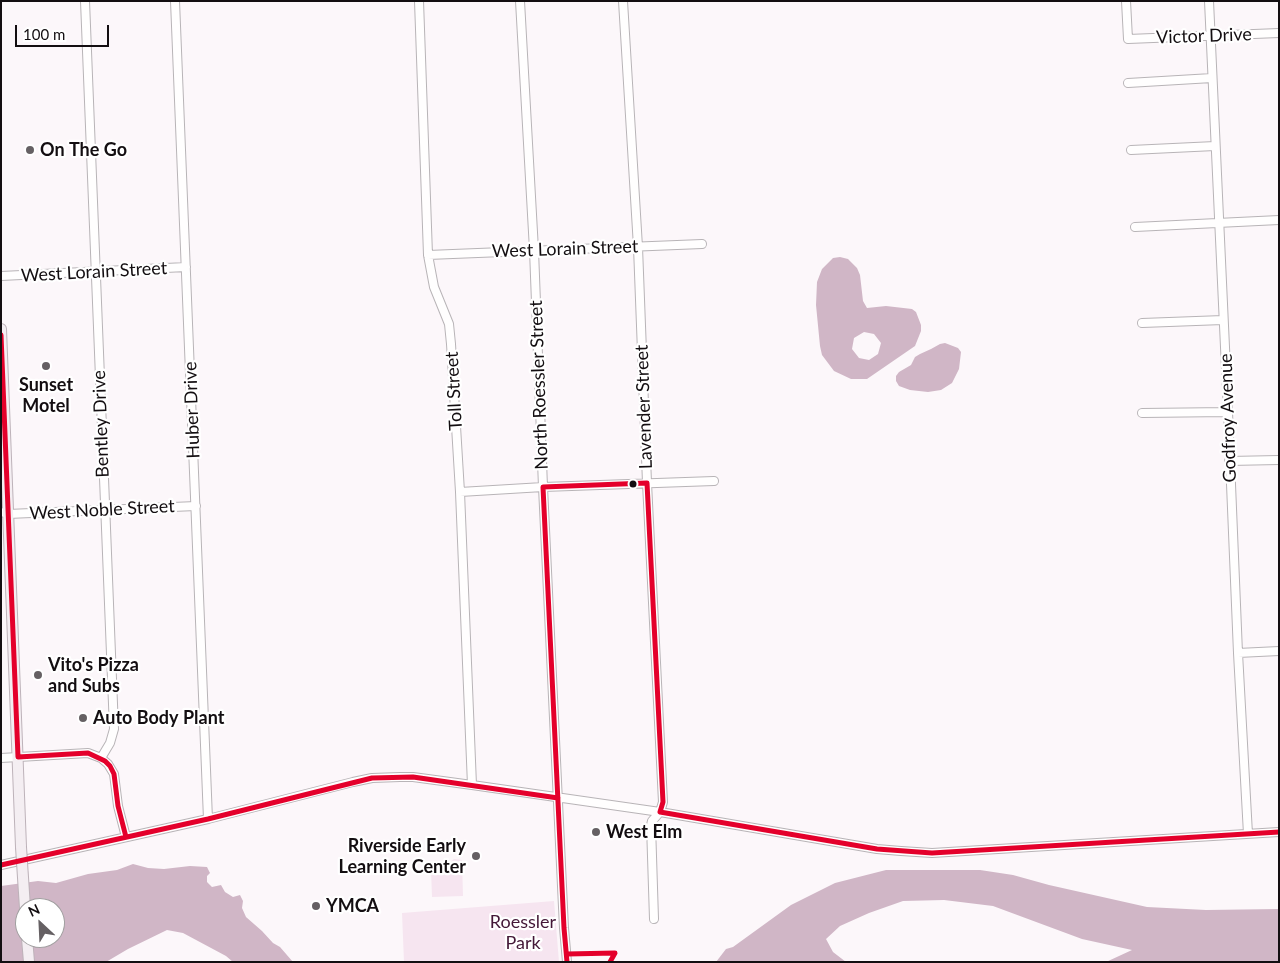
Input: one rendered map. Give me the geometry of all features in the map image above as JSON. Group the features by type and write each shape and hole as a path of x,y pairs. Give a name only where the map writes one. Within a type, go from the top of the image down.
{"main road":[{"path":"1,329 4,515 24,898"},
{"path":"27,948 28,962"}],"street":[{"name":"Bentley Drive","path":"85,1 114,729 110,742 101,758"},
{"name":"Huber Drive","path":"175,1 208,819"},
{"name":"Toll Street","path":"419,1 428,255 434,287 449,324 460,492 472,785"},
{"name":"North Roessler Street","path":"520,1 534,250 543,487 567,962"},
{"name":"Lavender Street","path":"623,1 638,247 647,483 663,802 660,812 650,826 654,919"},
{"name":"Victor Drive","path":"1126,1 1128,39 1279,33"},
{"name":"Godfroy Avenue","path":"1208,1 1248,834"},
{"path":"1128,83 1212,78"},
{"path":"1131,150 1215,146"},
{"path":"1135,227 1279,220"},
{"name":"West Lorain Street","path":"428,255 702,244"},
{"name":"West Lorain Street","path":"1,276 186,267"},
{"path":"1142,323 1223,320"},
{"path":"1142,413 1228,412"},
{"path":"1229,461 1279,460"},
{"path":"460,492 714,481"},
{"name":"West Noble Street","path":"4,515 196,506"},
{"path":"1238,652 1279,651"},
{"path":"1,758 88,754 101,758 108,764 114,774 118,806 126,838"},
{"path":"1,865 208,819 372,778 413,777 660,812 877,849 932,853 1279,832"}],"green space":[{"path":"454,859 462,860 463,896 432,897 431,870 440,869 440,865 446,865"},
{"name":"Roessler Park","path":"554,901 559,962 404,962 402,913"}],"shaded area":[{"path":"833,258 848,259 857,268 860,275 863,301 867,308 886,306 912,309 916,312 921,325 921,331 915,346 867,379 851,379 834,371 822,355 816,305 817,282 822,269","holes":["864,332 874,334 881,343 878,354 869,360 859,358 852,349 854,338"]},
{"path":"945,343 958,348 961,352 959,369 952,383 941,390 928,392 910,390 899,386 896,376 911,365 915,357"},
{"path":"133,864 148,868 164,869 190,866 207,867 210,873 207,876 207,882 212,887 221,885 225,892 233,897 240,895 246,917 273,943 280,947 293,962 233,962 226,956 183,933 167,930 106,962 1,962 1,886 38,881 56,883 88,874 117,870"},
{"path":"886,870 980,870 1013,875 1147,907 1206,910 1279,909 1279,962 1106,962 1132,950 1082,939 993,906 944,900 903,901 840,926 826,939 833,952 846,962 716,962 726,949 733,947 791,905 835,883"}],"transit line":[{"path":"1,335 18,757 88,753 105,761 114,774 118,806 126,837"},
{"path":"567,962 543,487 647,483 663,802 660,812 877,849 932,853 1279,832"},
{"path":"1,865 208,819 372,778 413,777 558,798"},
{"path":"567,954 615,953 610,962"}],"place":[{"name":"On The Go","path":"30,150"},
{"name":"Sunset Motel","path":"46,366"},
{"name":"Vito's Pizza and Subs","path":"38,675"},
{"name":"Auto Body Plant","path":"83,718"},
{"name":"West Elm","path":"596,832"},
{"name":"Riverside Early Learning Center","path":"476,856"},
{"name":"YMCA","path":"316,906"}]}
